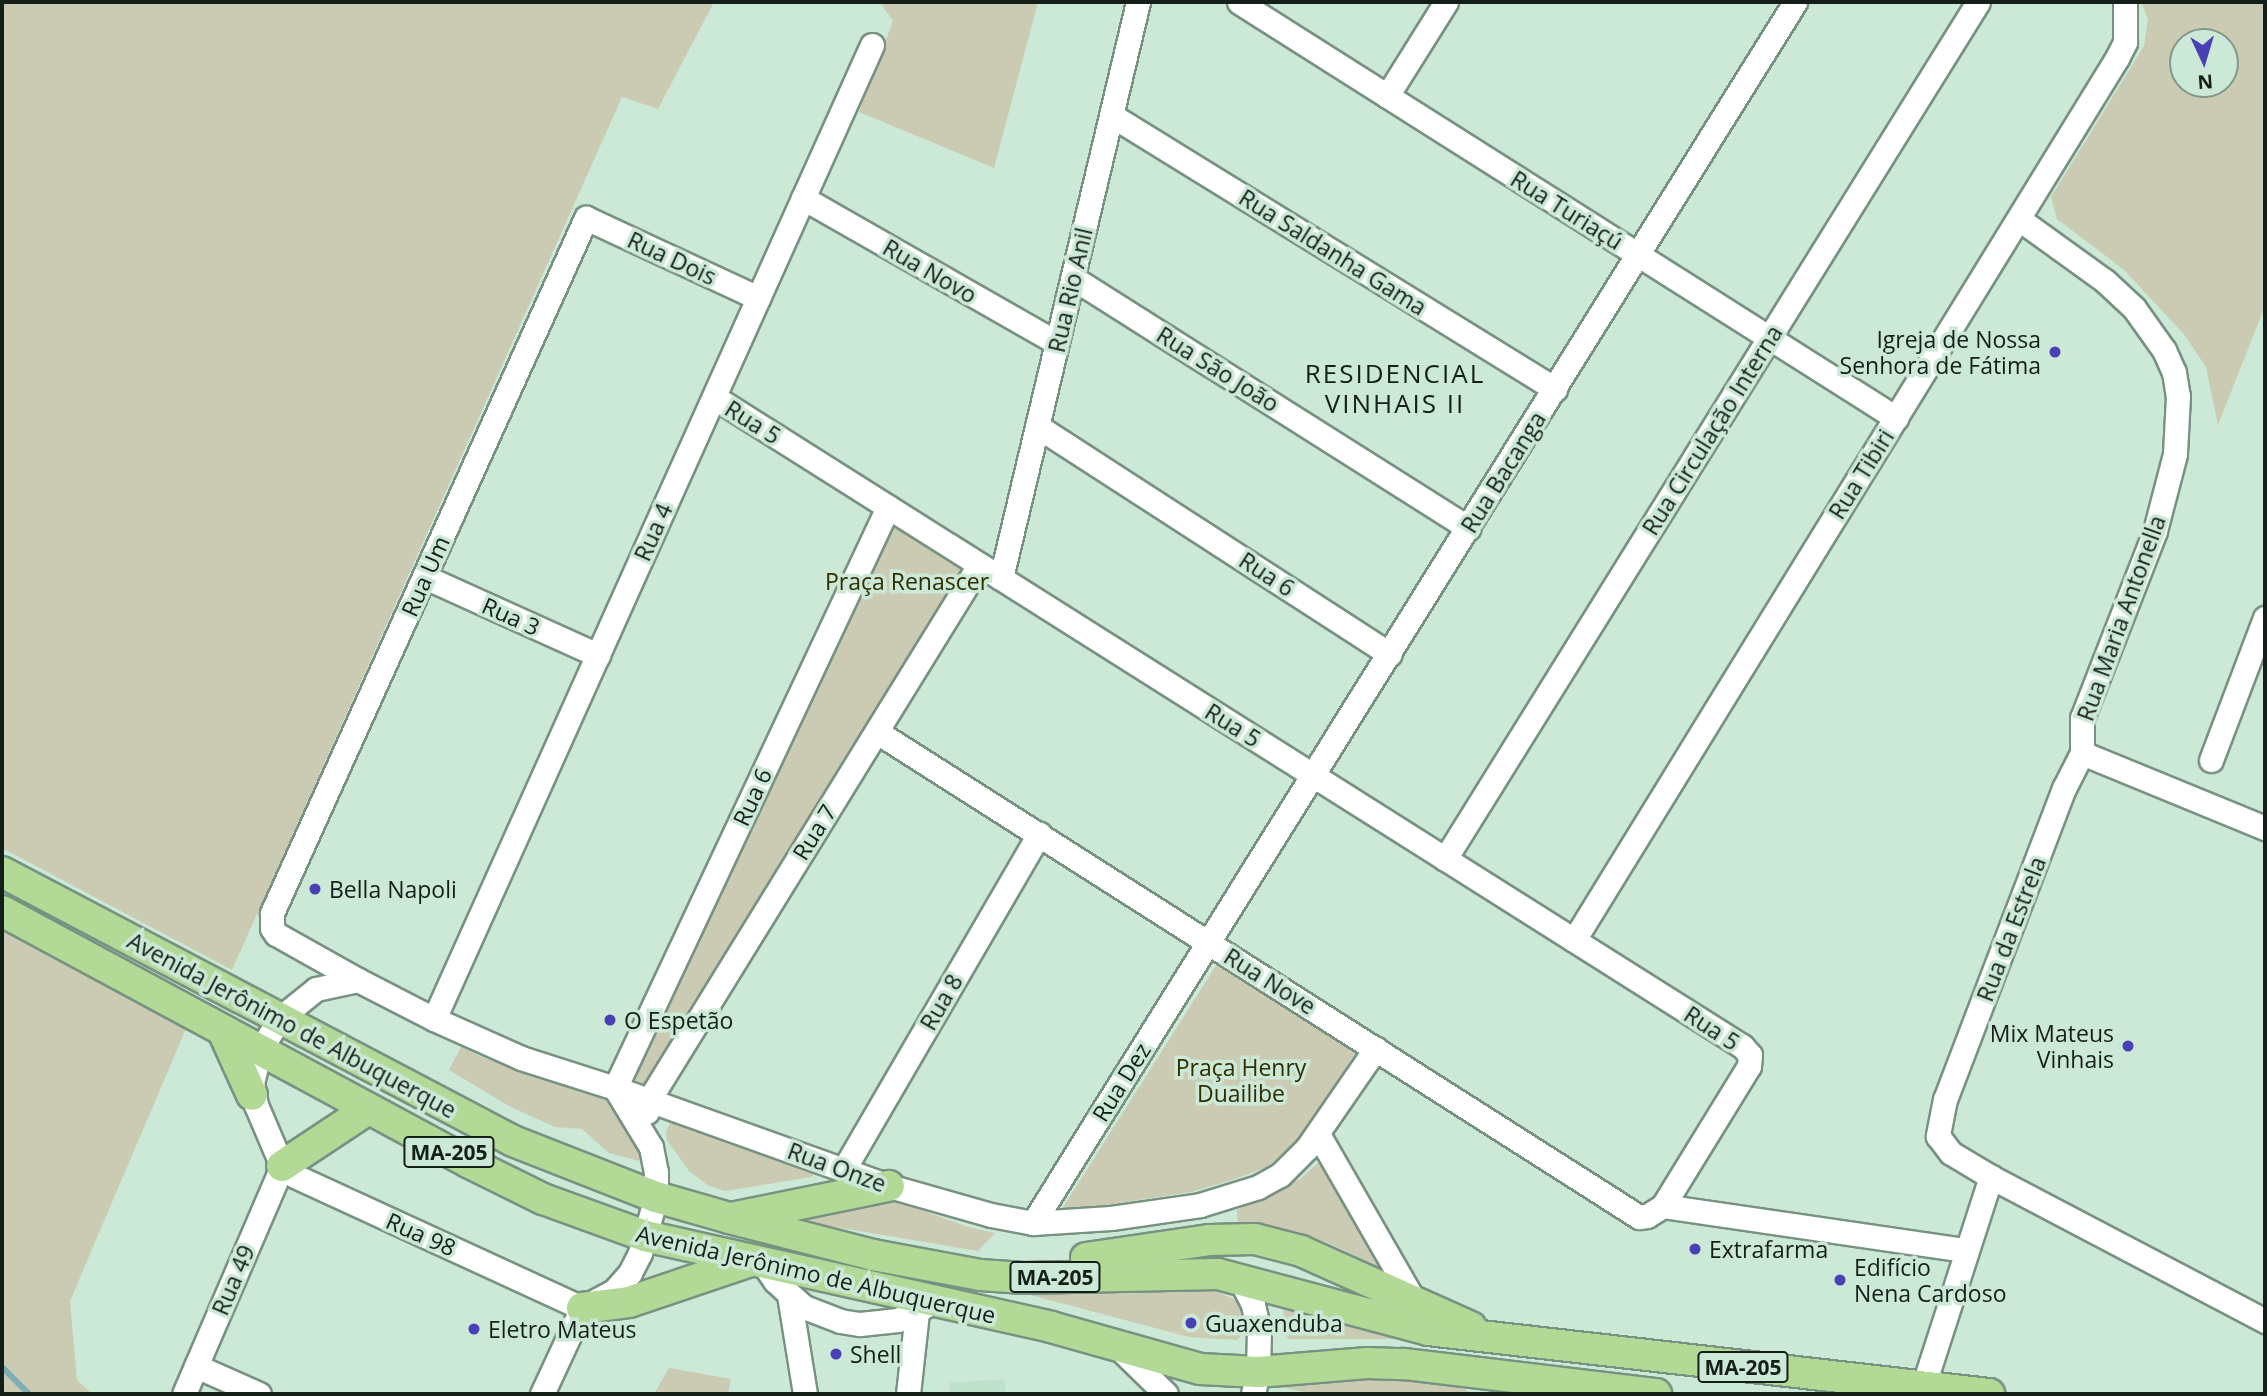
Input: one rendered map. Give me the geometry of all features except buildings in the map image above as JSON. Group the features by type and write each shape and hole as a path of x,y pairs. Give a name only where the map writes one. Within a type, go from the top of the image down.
{"main road":[{"name":"Avenida Jerônimo de Albuquerque","path":"2,872 513,1141 656,1197 729,1218 873,1255 1002,1277 1198,1273 1239,1277 1428,1330 1989,1394"},
{"name":"Avenida Jerônimo de Albuquerque","path":"2,911 368,1109 543,1199 645,1236 925,1307 1051,1327 1256,1383 1387,1363 1656,1394"},
{"path":"223,1031 253,1095"},
{"path":"282,1166 368,1109"},
{"path":"729,1218 889,1186"},
{"path":"873,1255 957,1261 1038,1261 1245,1238 1301,1251 1497,1339"},
{"path":"582,1308 629,1302 756,1263"},
{"path":"1452,1369 1487,1394"}],"street":[{"name":"Rua Rio Anil","path":"1001,578 1138,2"},
{"name":"Rua Turiaçú","path":"1239,2 1896,418"},
{"path":"1387,96 1447,2"},
{"name":"Rua Bacanga","path":"1208,941 1314,776 1796,2"},
{"name":"Rua Circulação Interna","path":"1445,859 1978,2"},
{"name":"Rua Tibiri","path":"1574,940 2117,58 2125,42 2125,2"},
{"name":"Rua 4","path":"434,1019 872,45"},
{"name":"Rua Saldanha Gama","path":"1111,115 1555,389"},
{"name":"Rua Novo","path":"803,198 1057,343"},
{"name":"Rua Dois","path":"586,218 758,298"},
{"name":"Rua Um","path":"276,934 272,928 272,913 586,218"},
{"name":"Rua Maria Antonella","path":"2019,219 2105,281 2134,308 2164,350 2174,372 2178,396 2175,454 2155,531 2082,718 2082,753"},
{"name":"Rua São João","path":"1073,278 1469,528"},
{"name":"Rua 5","path":"714,397 1742,1046 1749,1055 1749,1066 1663,1206"},
{"name":"Rua 6","path":"1037,426 1390,654"},
{"name":"Rua 6","path":"615,1088 888,507"},
{"name":"Rua 7","path":"649,1100 979,565"},
{"name":"Rua 3","path":"425,577 598,655"},
{"path":"2211,760 2255,673 2265,618"},
{"name":"Rua Nove","path":"877,732 1639,1217 1647,1216 1663,1206 1966,1250"},
{"path":"2082,753 2265,828"},
{"name":"Rua da Estrela","path":"2082,753 2064,788 1945,1099 1938,1136 1943,1145 1991,1177 2265,1321"},
{"name":"Rua 8","path":"844,1169 1039,834"},
{"name":"Rua Onze","path":"276,934 434,1019 521,1058 615,1088 889,1186 990,1215 1033,1223 1111,1218 1232,1197 1280,1175 1318,1134 1376,1048"},
{"name":"Rua Dez","path":"1033,1223 1208,941"},
{"path":"282,1166 253,1095 254,1069 260,1051 280,1018 316,989 358,980"},
{"path":"542,1394 582,1308 604,1297 631,1273 656,1197 654,1160 644,1133 615,1088"},
{"path":"644,1133 649,1100"},
{"path":"1318,1134 1414,1300"},
{"name":"Rua 98","path":"282,1166 310,1184 582,1308"},
{"name":"Rua 49","path":"184,1394 282,1166"},
{"path":"1923,1387 1991,1177"},
{"path":"756,1263 804,1307 840,1321 879,1323 925,1307"},
{"path":"1239,1277 1253,1305 1259,1329 1256,1383"},
{"path":"789,1295 805,1394"},
{"path":"908,1394 925,1307"},
{"path":"1115,1344 1166,1394"},
{"path":"196,1366 259,1394"}],"shaded area":[{"path":"1004,1379 1006,1394 950,1394 949,1383"}],"green space":[{"path":"2,2 714,2 658,109 622,97 232,970 2,848"},
{"path":"880,2 1038,2 994,168 859,112 893,21"},
{"path":"2141,2 2265,2 2265,306 2218,425 2206,367 2183,333 2123,269 2057,219 2051,197 2144,46 2148,19"},
{"name":"Praça Renascer","path":"888,518 970,564 645,1084 634,1080"},
{"path":"2,924 188,1024 70,1301 77,1380 92,1394 2,1394"},
{"name":"Praça Henry Duailibe","path":"1217,964 1355,1053 1303,1137 1267,1167 1232,1180 1191,1192 1060,1212"},
{"path":"461,1047 484,1058 590,1091 605,1099 638,1149 640,1161 609,1153 582,1129 555,1127 511,1107 449,1070"},
{"path":"671,1120 818,1171 811,1177 725,1191 709,1186 689,1171 667,1140 666,1132"},
{"path":"1322,1159 1381,1268 1326,1242 1267,1226 1238,1226 1237,1210 1300,1179"},
{"path":"893,1200 968,1227 995,1233 978,1251 794,1220"},
{"path":"1032,1289 1210,1289 1236,1300 1242,1308 1244,1333 1237,1340 1189,1337 1027,1294"},
{"path":"1283,1303 1354,1327 1408,1339 1289,1339 1285,1335"},
{"path":"669,1368 731,1379 728,1394 654,1394"},
{"path":"1347,1372 1455,1384 1473,1394 1315,1394 1274,1386 1277,1382"}],"waterway":[{"path":"2,1367 29,1394"}],"place":[{"name":"Igreja de Nossa Senhora de Fátima","path":"2055,352"},
{"name":"Bella Napoli","path":"315,889"},
{"name":"O Espetão","path":"610,1020"},
{"name":"Mix Mateus Vinhais","path":"2128,1046"},
{"name":"Extrafarma","path":"1695,1249"},
{"name":"Edifício Nena Cardoso","path":"1840,1280"},
{"name":"Guaxenduba","path":"1191,1323"},
{"name":"Eletro Mateus","path":"474,1329"},
{"name":"Shell","path":"836,1354"}],"district":[{"name":"RESIDENCIAL VINHAIS II","path":"1395,389"}]}
